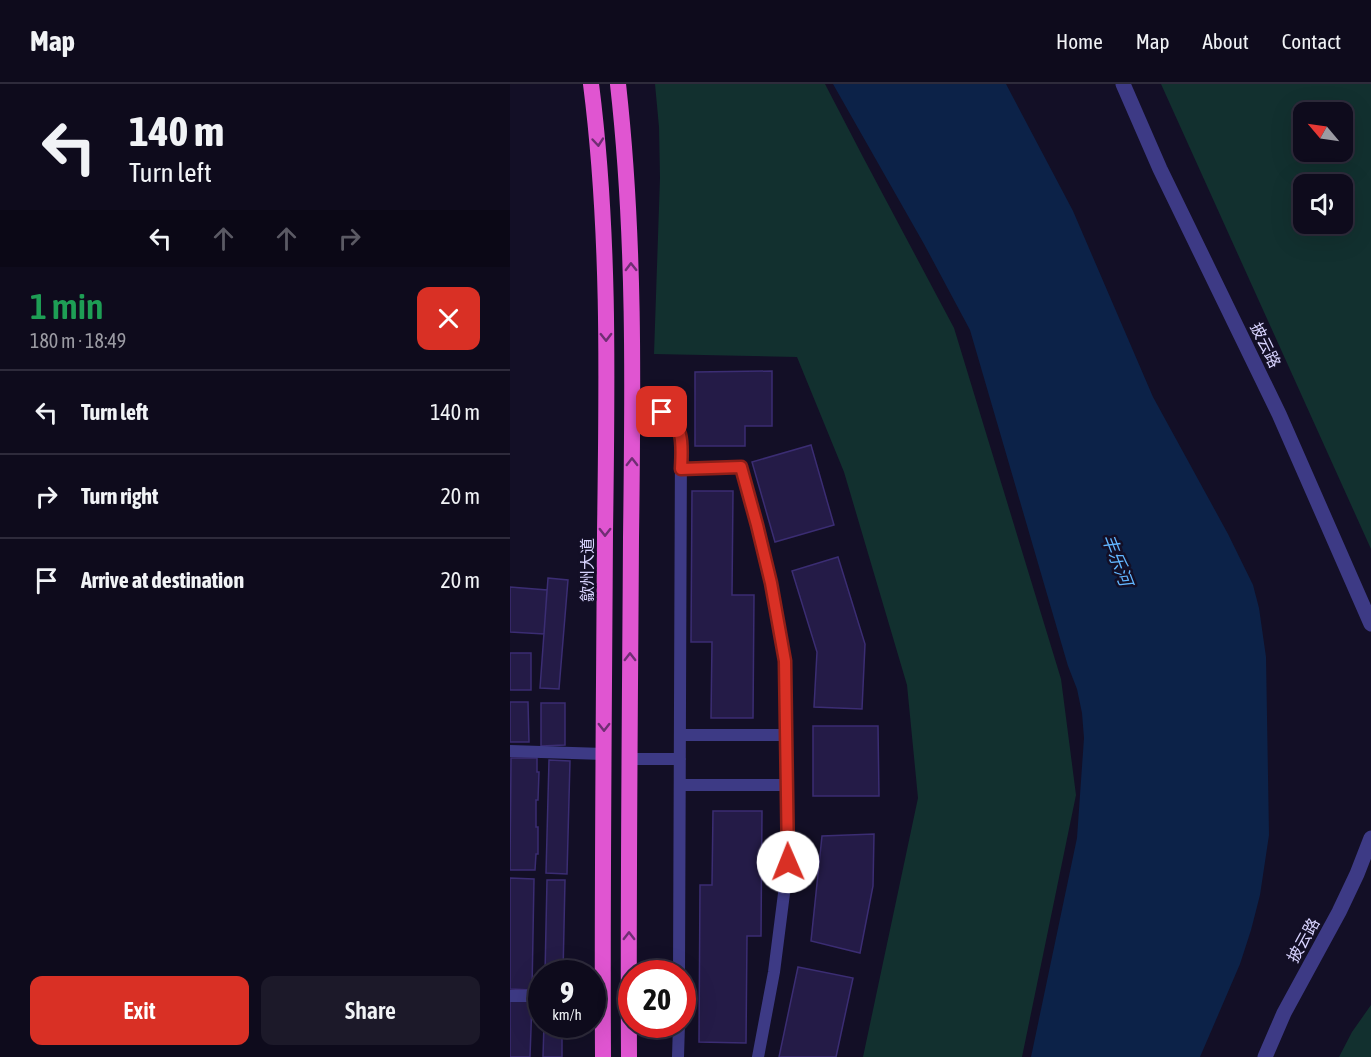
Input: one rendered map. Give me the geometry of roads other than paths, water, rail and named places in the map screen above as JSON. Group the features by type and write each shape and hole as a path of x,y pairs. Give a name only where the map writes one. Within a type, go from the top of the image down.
{"highway":[{"name":"歙州大道","path":"591,84 605,243 604,754 599,960"},
{"path":"618,84 631,242 629,1057"},
{"name":"歙州大道","path":"601,1038 603,1057"}],"street":[{"name":"披云路","path":"1123,84 1160,169 1279,414 1371,624"},
{"name":"披云路","path":"1265,1057 1284,1012 1339,912 1371,838"}],"lane":[{"path":"632,400 662,412 674,422 681,440 679,960"},
{"path":"681,469 741,467 771,583 785,661 788,862 774,972 758,1057"},
{"path":"680,735 786,735"},
{"path":"510,751 604,754"},
{"path":"630,759 680,759"},
{"path":"680,785 787,785"},
{"path":"510,996 528,996"},
{"path":"678,1057 679,1038"}],"water":[{"name":"丰乐河","path":"833,84 1006,84 1073,211 1153,397 1228,534 1253,585 1259,608 1266,657 1269,835 1260,895 1251,930 1240,964 1200,1057 1031,1057 1077,838 1084,738 1082,713 1077,689 1068,666 970,330"}]}
